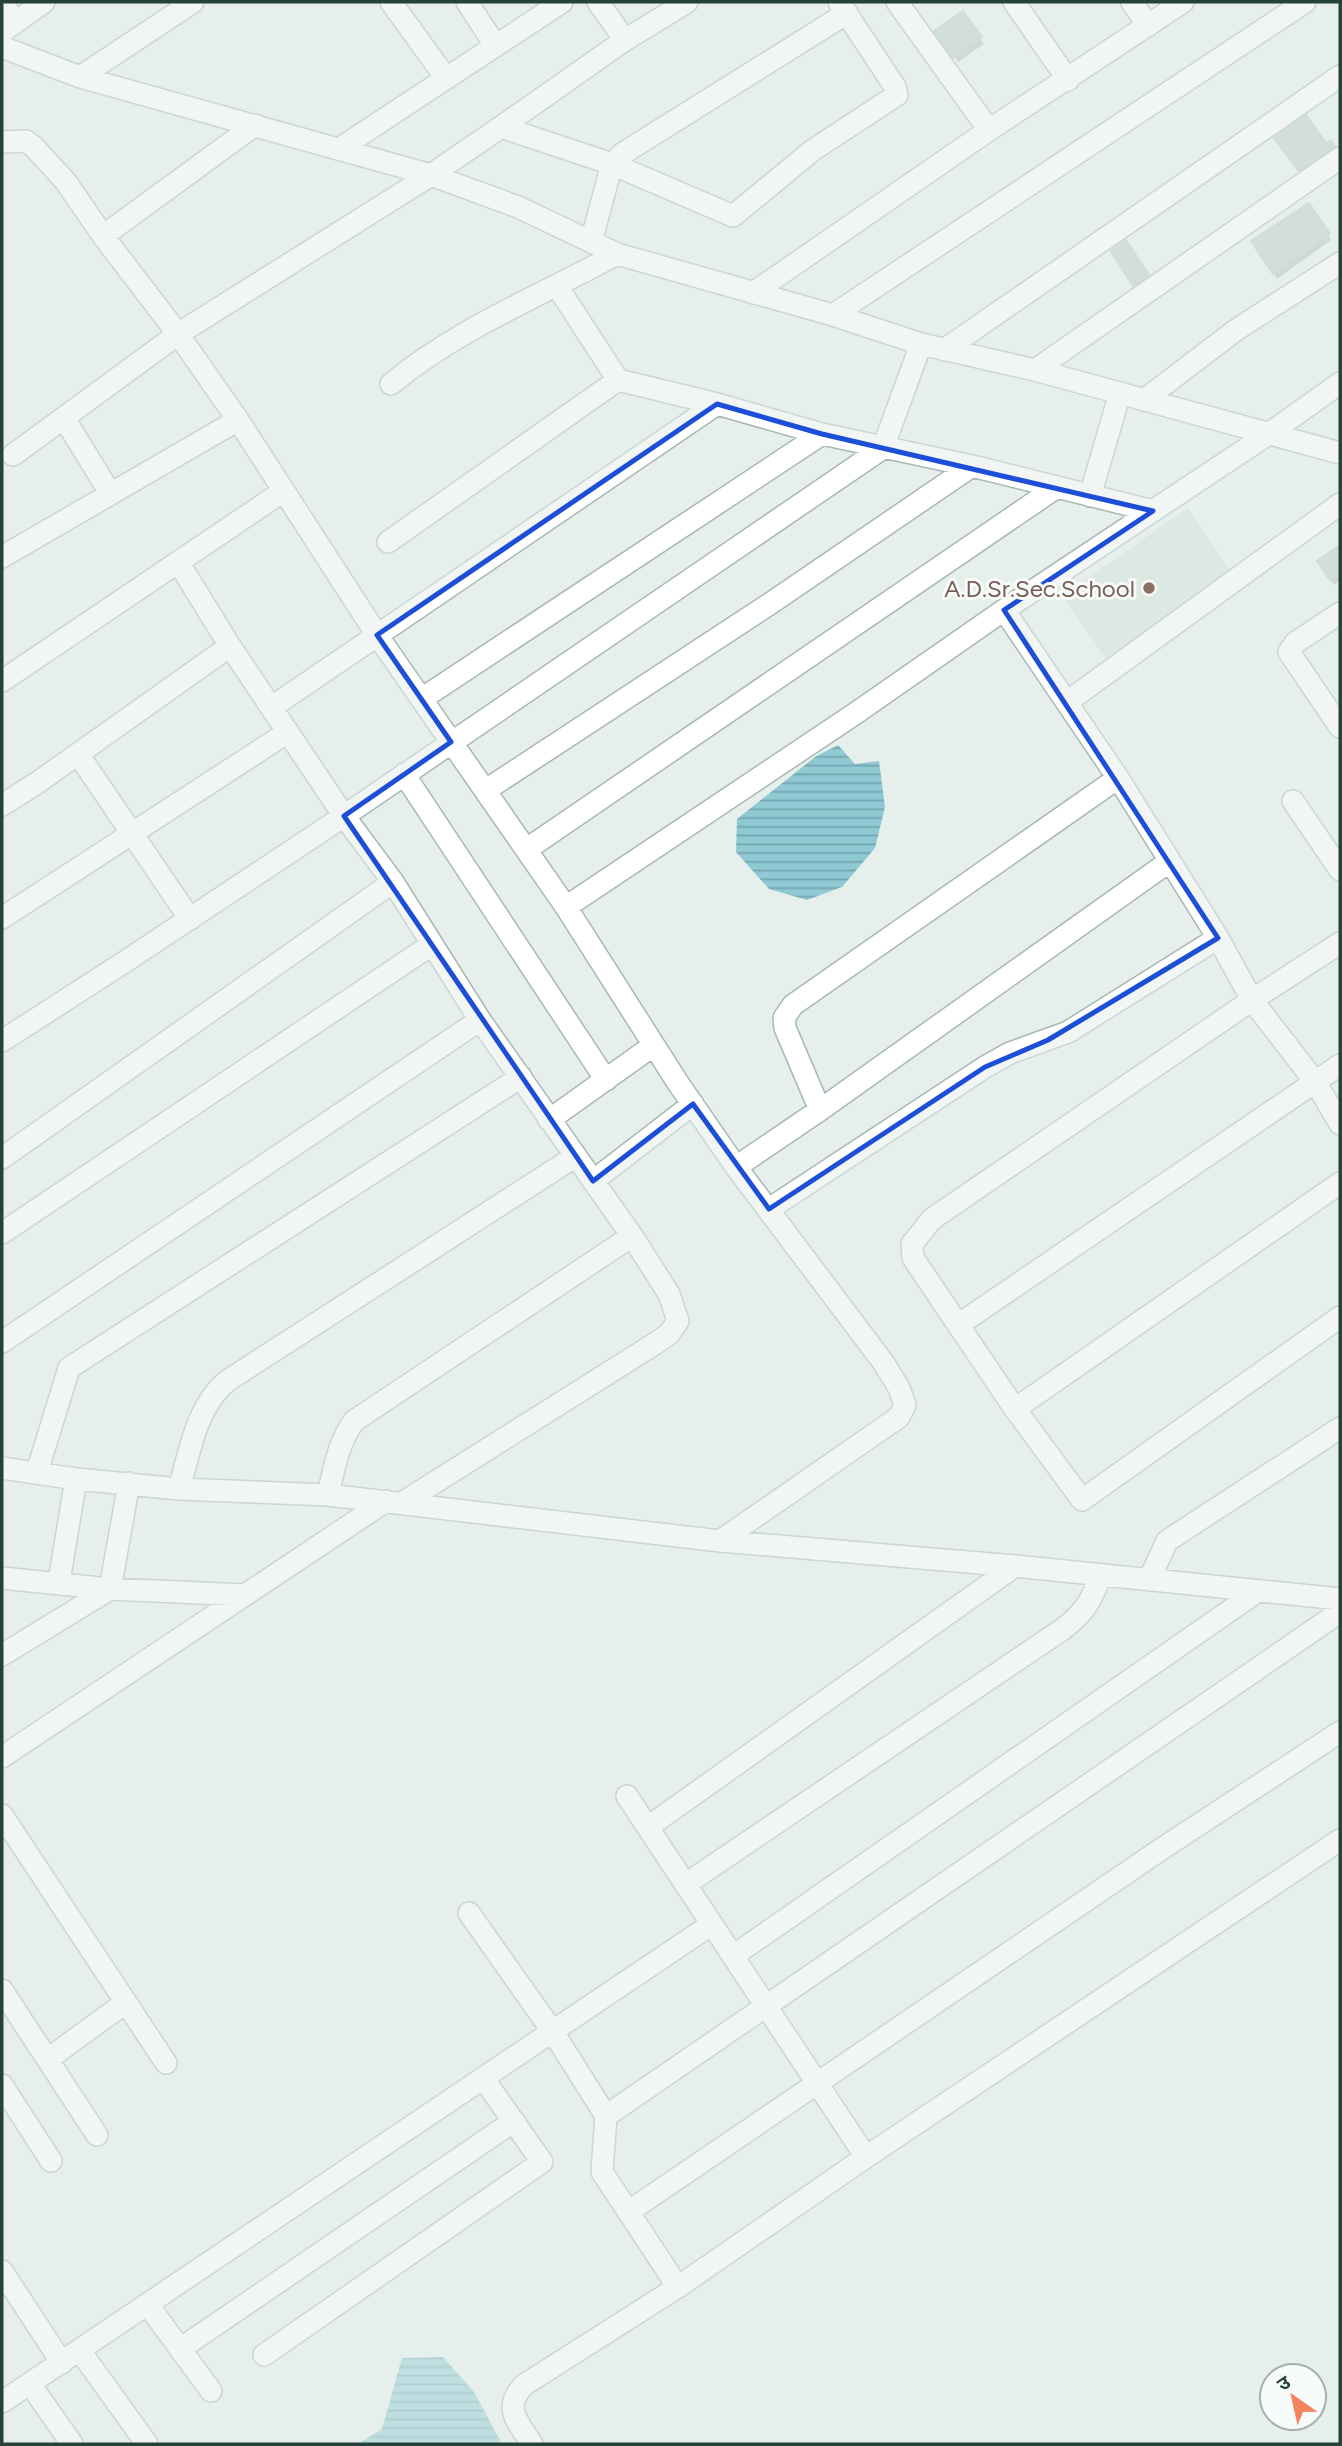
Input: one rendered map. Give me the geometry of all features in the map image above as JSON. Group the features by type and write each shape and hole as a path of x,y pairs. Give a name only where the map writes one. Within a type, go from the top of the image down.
{"street":[{"path":"2,2 8,27 44,2"},
{"path":"79,77 163,10 193,2"},
{"path":"391,2 446,78"},
{"path":"467,2 495,46"},
{"path":"339,149 562,2"},
{"path":"598,2 625,40"},
{"path":"13,455 178,334 431,175 625,40 687,2"},
{"path":"897,2 989,130"},
{"path":"1014,2 1068,80"},
{"path":"1132,2 1149,26"},
{"path":"753,293 989,130 1183,2"},
{"path":"832,315 1305,2"},
{"path":"501,127 612,164 733,216 813,150 897,95 895,87 843,8 622,154 612,164 591,242"},
{"path":"2,47 79,77 431,175 518,207 617,254 832,315 921,344 1035,370 1340,453"},
{"path":"944,349 1340,76"},
{"path":"103,236 255,125"},
{"path":"2,142 26,141 34,147 66,182 103,236 178,334 238,420 282,492 377,635 566,907 736,1167 883,1362 899,1388 905,1405 899,1416 720,1541"},
{"path":"1035,370 1340,158"},
{"path":"391,384 406,371 458,338 617,254"},
{"path":"1144,400 1236,330 1340,263"},
{"path":"557,286 618,380 717,404 822,434 972,466 1153,511"},
{"path":"2,1041 344,816 883,448 921,344"},
{"path":"388,542 618,380"},
{"path":"566,907 1268,435 1340,383"},
{"path":"1090,496 1120,393"},
{"path":"272,707 717,404"},
{"path":"64,418 110,493"},
{"path":"2,557 238,420"},
{"path":"423,698 822,434"},
{"path":"486,790 771,603 972,466"},
{"path":"527,849 1056,487"},
{"path":"2,681 282,492"},
{"path":"1067,702 1340,504"},
{"path":"2,1757 245,1595 669,1334 678,1321 675,1307 632,1236 480,1020 393,882 344,816 230,646 178,562"},
{"path":"1004,610 1118,778 1218,938 1252,1000 1315,1083 1340,1124"},
{"path":"1340,613 1295,643 1289,652 1340,727"},
{"path":"2,805 230,646"},
{"path":"2,918 288,732"},
{"path":"78,754 190,919"},
{"path":"404,774 606,1080"},
{"path":"820,1110 785,1028 784,1018 793,1005 1118,778"},
{"path":"1293,801 1340,870"},
{"path":"736,1167 1170,861"},
{"path":"2,1158 393,882"},
{"path":"769,1209 985,1067 1010,1053 1068,1032 1218,938"},
{"path":"1340,943 932,1219 912,1244 913,1258 1015,1409 1082,1500 1340,1317"},
{"path":"2,1233 431,945"},
{"path":"2,1342 480,1020"},
{"path":"549,1120 654,1045"},
{"path":"958,1325 1340,1065"},
{"path":"37,1472 69,1368 520,1077"},
{"path":"593,1181 693,1104"},
{"path":"179,1489 199,1419 212,1393 576,1156"},
{"path":"1015,1409 1340,1183"},
{"path":"328,1495 338,1451 354,1421 632,1236"},
{"path":"1149,1580 1167,1541 1340,1427"},
{"path":"2,1468 76,1479 179,1489 328,1495 720,1541 1015,1566 1340,1600"},
{"path":"59,1582 76,1479"},
{"path":"2,1655 110,1589 129,1483"},
{"path":"648,1827 1015,1566"},
{"path":"686,1884 1063,1629 1080,1616 1091,1602 1101,1575"},
{"path":"6,1581 59,1582 110,1589 245,1595"},
{"path":"733,1956 1258,1591"},
{"path":"606,2116 1340,1612"},
{"path":"628,2212 1163,1847 1340,1732"},
{"path":"627,1796 866,2157"},
{"path":"2,1815 166,2063"},
{"path":"532,2444 515,2417 512,2405 516,2394 524,2385 678,2287 866,2157 1340,1840"},
{"path":"469,1913 553,2032 606,2116 602,2172 678,2287"},
{"path":"2,2402 712,1924"},
{"path":"2,1990 97,2135"},
{"path":"47,2059 125,2003"},
{"path":"264,2355 542,2162 482,2078"},
{"path":"2,2085 51,2161"},
{"path":"180,2349 514,2121"},
{"path":"2,2271 71,2357 147,2444"},
{"path":"148,2305 211,2391"},
{"path":"30,2384 72,2444"}],"highlighted area":[{"path":"717,404 822,434 1153,511 1004,610 1218,938 1048,1040 985,1067 769,1209 693,1104 593,1181 344,816 451,742 377,635"}],"shaded area":[{"name":"A.D.Sr.Sec.School","path":"1188,508 1237,580 1112,667 1062,596"}],"water":[{"path":"838,745 855,764 879,761 885,807 875,848 842,887 807,900 769,889 736,852 737,819 815,757"},
{"path":"443,2357 474,2392 502,2444 358,2444 382,2429 402,2358"}],"building":[{"path":"963,11 982,37 953,58 934,31"},
{"path":"1306,115 1326,143 1331,140 1335,146 1299,171 1274,138"},
{"path":"1309,203 1330,234 1273,274 1251,241"},
{"path":"1126,240 1149,275 1133,286 1111,251"},
{"path":"1340,545 1340,573 1330,580 1317,561"}],"place":[{"name":"A.D.Sr.Sec.School","path":"1149,588"}]}
